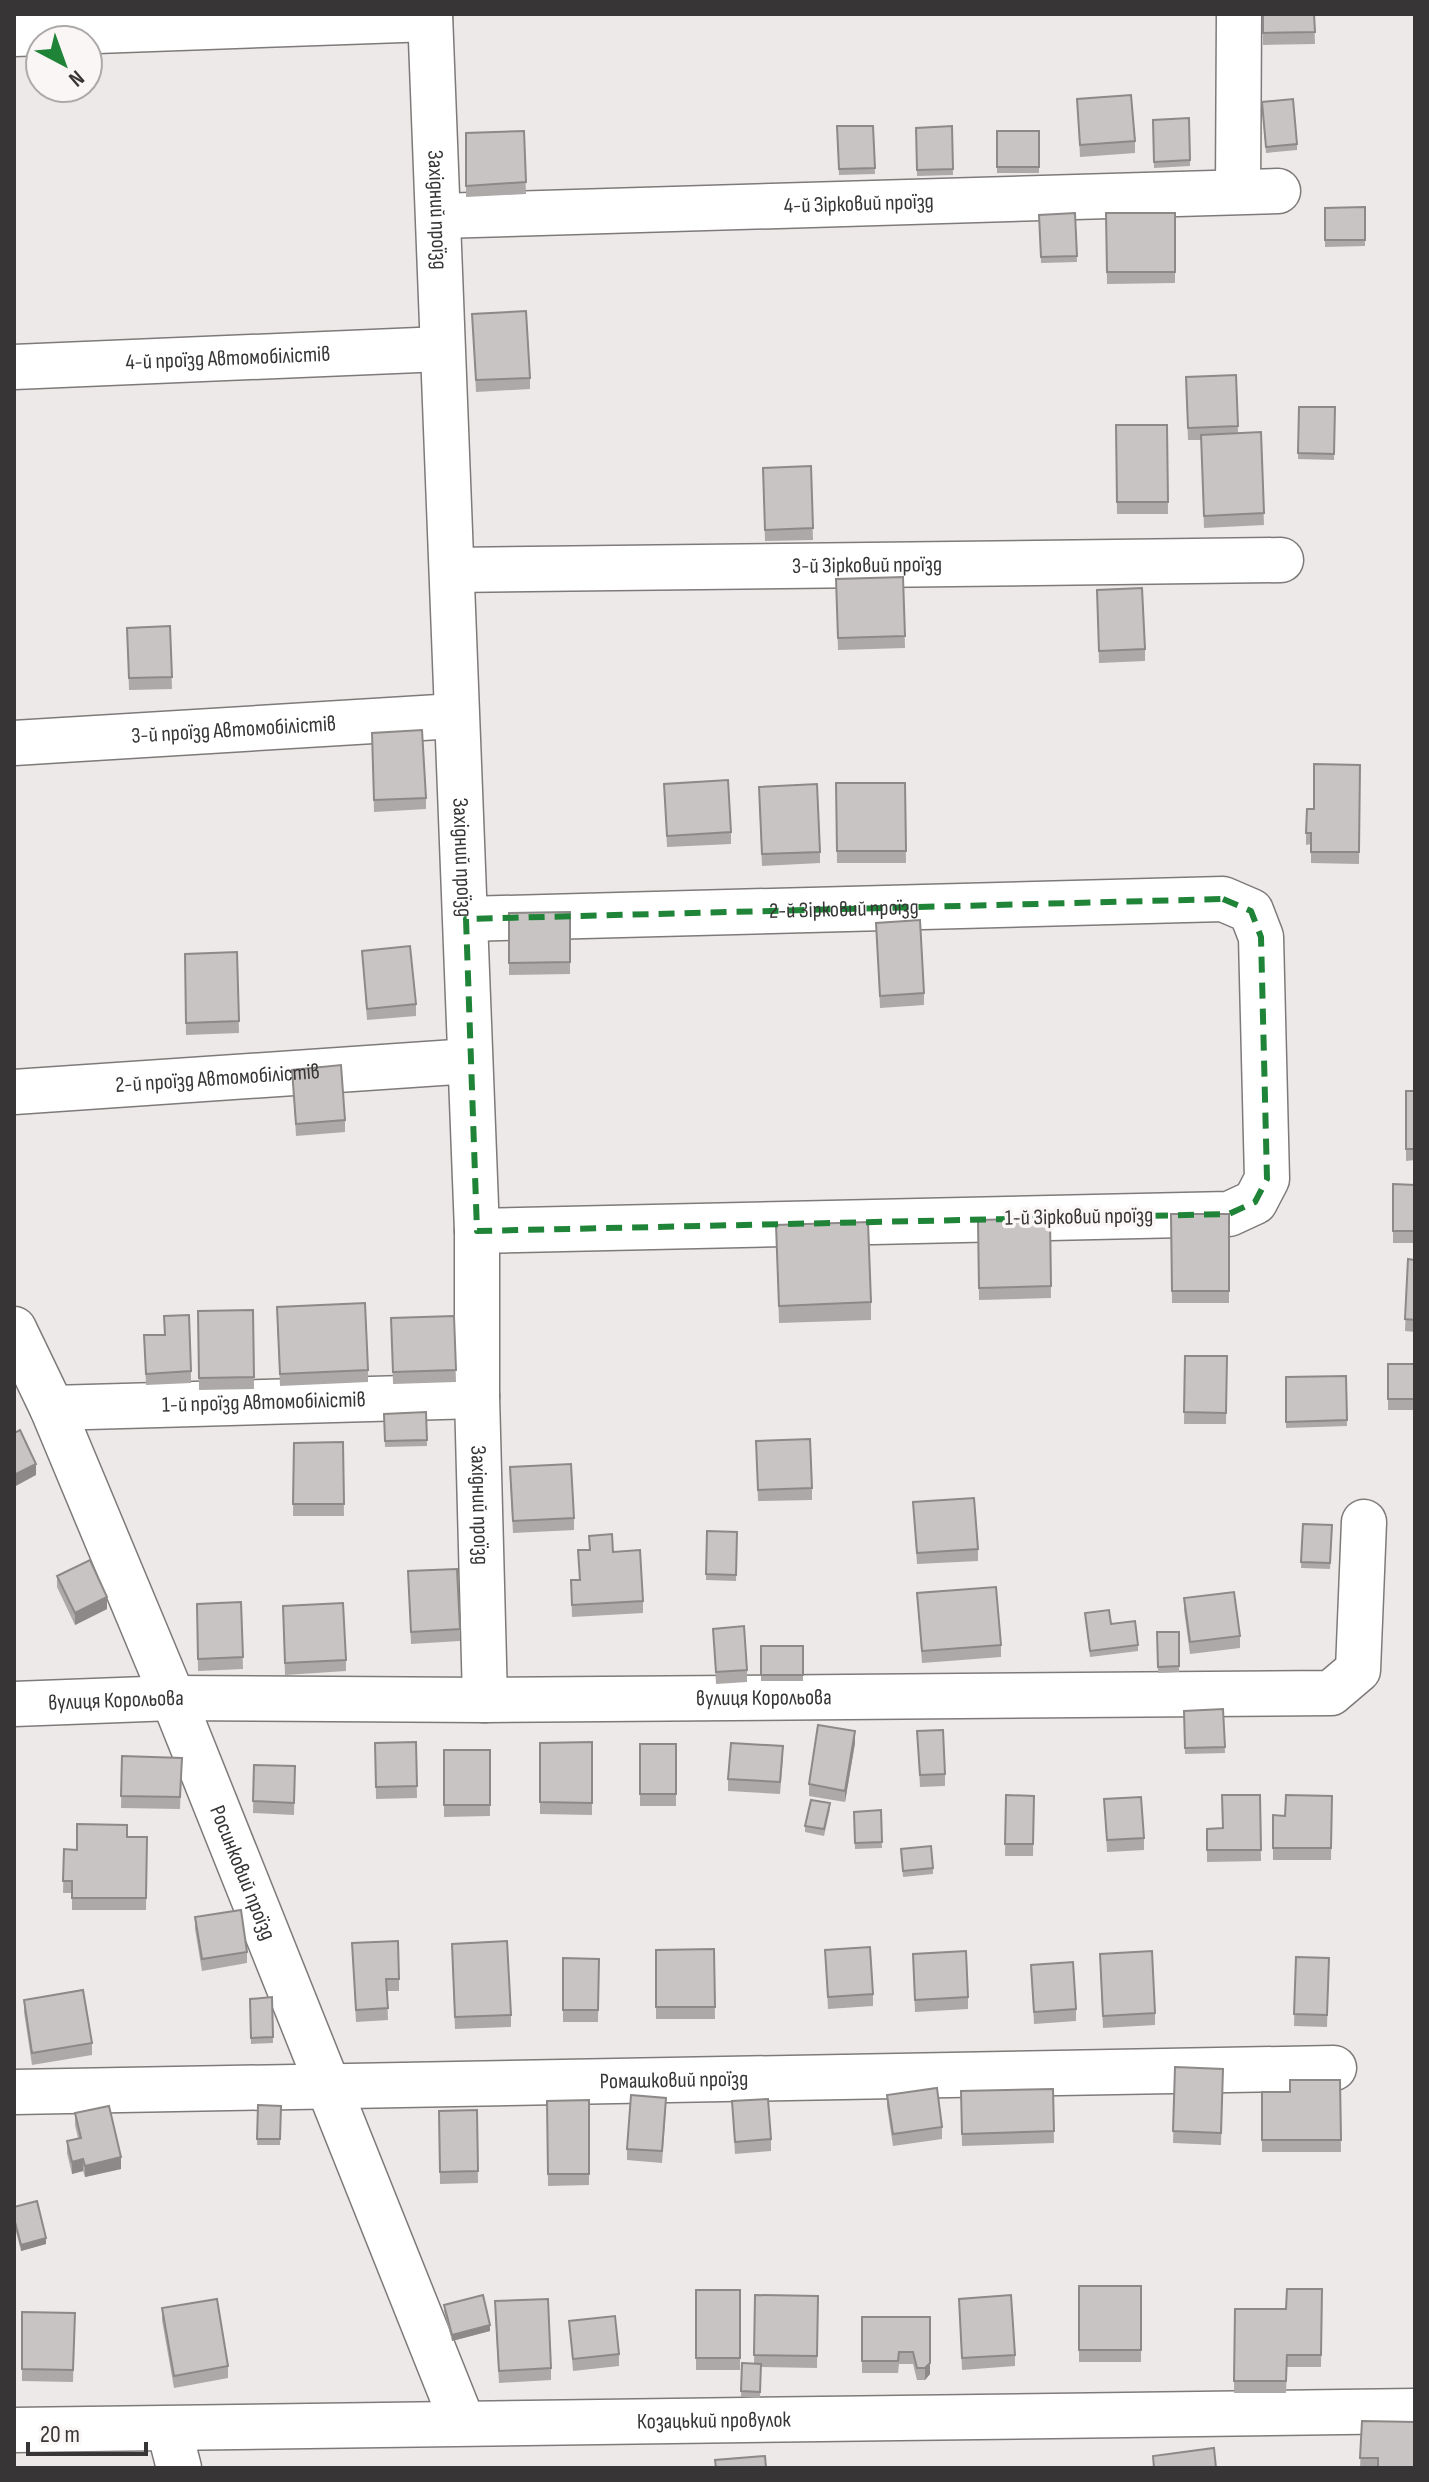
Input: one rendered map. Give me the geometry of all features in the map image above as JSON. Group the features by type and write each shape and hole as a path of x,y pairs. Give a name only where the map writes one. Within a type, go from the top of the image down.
{"street":[{"name":"4-й Зірковий проїзд","path":"439,216 1258,191 1239,14"},
{"path":"14,34 430,17"},
{"name":"Західний проїзд","path":"430,17 477,1231 477,1396 485,1700"},
{"name":"4-й проїзд Автомобілістів","path":"14,367 442,349"},
{"name":"3-й Зірковий проїзд","path":"453,570 1281,560"},
{"name":"3-й проїзд Автомобілістів","path":"14,743 455,716"},
{"name":"2-й Зірковий проїзд","path":"466,919 1223,899"},
{"name":"1-й Зірковий проїзд","path":"477,1231 1229,1214 1255,1202 1267,1179 1267,1164 1261,937 1251,911 1223,899"},
{"name":"2-й проїзд Автомобілістів","path":"14,1092 470,1061"},
{"name":"Росинковий проїзд","path":"14,1329 52,1408 173,1698 462,2421"},
{"name":"1-й проїзд Автомобілістів","path":"52,1408 477,1396"},
{"name":"вулиця Корольова","path":"14,1704 173,1698 485,1700 1331,1693 1358,1670 1364,1522"},
{"name":"Ромашковий проїзд","path":"14,2092 1334,2068"},
{"name":"Козацький провулок","path":"14,2430 174,2449 462,2421 1415,2411"}],"highlighted area":[{"path":"1223,899 1251,911 1261,937 1267,1179 1255,1202 1229,1214 477,1231 466,919"}],"building":[{"path":"1263,14 1314,14 1315,32 1263,33"},
{"path":"1131,95 1135,141 1080,145 1077,99"},
{"path":"1293,99 1297,144 1266,147 1262,102"},
{"path":"1189,118 1190,160 1154,162 1153,120"},
{"path":"837,126 873,126 875,168 839,169"},
{"path":"952,126 953,169 917,170 916,128"},
{"path":"524,131 526,182 466,186 466,133"},
{"path":"997,131 1039,131 1039,167 997,167"},
{"path":"1365,207 1365,240 1325,240 1325,208"},
{"path":"1075,213 1077,256 1041,257 1039,215"},
{"path":"1106,213 1175,213 1175,272 1107,272"},
{"path":"526,311 530,378 476,380 472,314"},
{"path":"1236,375 1238,426 1188,428 1186,377"},
{"path":"1299,407 1335,407 1334,454 1298,453"},
{"path":"1116,425 1167,425 1168,502 1117,502"},
{"path":"1261,432 1264,513 1204,516 1201,435"},
{"path":"811,466 813,528 765,530 763,468"},
{"path":"903,577 905,636 838,638 836,579"},
{"path":"1142,588 1145,649 1099,651 1097,590"},
{"path":"170,626 172,677 129,678 127,628"},
{"path":"422,730 426,798 374,800 372,733"},
{"path":"1314,764 1360,765 1359,852 1311,852 1311,833 1306,833 1307,809 1314,809"},
{"path":"728,780 731,832 667,836 664,784"},
{"path":"836,783 905,783 906,851 837,851"},
{"path":"817,784 820,852 762,854 759,787"},
{"path":"570,912 570,962 509,963 509,913"},
{"path":"920,920 924,993 880,996 876,923"},
{"path":"410,946 416,1004 367,1009 362,951"},
{"path":"237,952 239,1021 186,1023 185,954"},
{"path":"341,1065 345,1120 296,1124 292,1070"},
{"path":"1406,1091 1415,1091 1415,1149 1406,1149"},
{"path":"1393,1184 1415,1185 1415,1231 1393,1231"},
{"path":"1171,1214 1229,1214 1229,1291 1172,1291"},
{"path":"1050,1218 1051,1286 979,1288 978,1220"},
{"path":"868,1222 871,1302 779,1306 776,1225"},
{"path":"1408,1259 1415,1260 1415,1320 1405,1319"},
{"path":"365,1303 368,1370 280,1374 277,1307"},
{"path":"253,1310 254,1377 199,1378 198,1311"},
{"path":"189,1315 191,1371 146,1374 144,1335 165,1335 164,1316"},
{"path":"454,1316 456,1370 393,1372 391,1318"},
{"path":"1185,1356 1227,1356 1226,1413 1184,1412"},
{"path":"1388,1364 1415,1364 1415,1399 1388,1399"},
{"path":"1346,1376 1347,1420 1286,1422 1286,1377"},
{"path":"426,1412 427,1440 385,1441 384,1414"},
{"path":"20,1430 36,1464 14,1475 14,1433"},
{"path":"810,1439 812,1488 758,1490 756,1441"},
{"path":"343,1442 344,1504 293,1504 294,1443"},
{"path":"571,1464 574,1518 513,1521 510,1467"},
{"path":"974,1498 978,1549 917,1553 913,1502"},
{"path":"1303,1524 1332,1525 1330,1563 1301,1562"},
{"path":"707,1531 737,1532 736,1575 706,1574"},
{"path":"612,1534 613,1552 640,1550 643,1601 572,1605 571,1580 580,1580 578,1550 590,1550 589,1536"},
{"path":"90,1560 107,1597 75,1613 57,1576"},
{"path":"457,1569 460,1629 411,1632 408,1571"},
{"path":"996,1587 1001,1645 922,1651 917,1593"},
{"path":"1234,1592 1240,1636 1190,1642 1184,1598"},
{"path":"241,1602 243,1657 198,1659 197,1604"},
{"path":"343,1603 346,1660 285,1663 283,1606"},
{"path":"1109,1610 1111,1624 1135,1621 1138,1645 1090,1651 1085,1613"},
{"path":"744,1626 747,1670 716,1672 713,1629"},
{"path":"1157,1632 1179,1632 1179,1666 1158,1667"},
{"path":"761,1646 803,1646 803,1675 761,1675"},
{"path":"1223,1709 1225,1747 1185,1748 1184,1711"},
{"path":"818,1725 855,1731 845,1791 809,1784"},
{"path":"943,1730 945,1774 920,1775 917,1731"},
{"path":"416,1742 417,1786 376,1787 375,1743"},
{"path":"592,1742 592,1803 540,1802 540,1743"},
{"path":"731,1743 783,1746 780,1782 728,1779"},
{"path":"640,1744 676,1744 676,1794 640,1794"},
{"path":"444,1750 490,1750 490,1805 444,1805"},
{"path":"122,1756 182,1758 180,1797 121,1796"},
{"path":"254,1765 295,1766 294,1803 253,1801"},
{"path":"1006,1795 1034,1796 1033,1844 1005,1844"},
{"path":"1222,1795 1260,1795 1261,1850 1207,1850 1207,1829 1223,1828"},
{"path":"1286,1795 1332,1796 1331,1848 1273,1848 1273,1815 1285,1816"},
{"path":"1141,1797 1144,1838 1107,1840 1104,1799"},
{"path":"811,1800 830,1803 824,1829 805,1826"},
{"path":"881,1810 882,1842 855,1843 854,1812"},
{"path":"77,1824 127,1825 127,1837 147,1837 146,1898 72,1898 72,1881 63,1881 64,1849 77,1850"},
{"path":"931,1846 933,1868 903,1871 901,1849"},
{"path":"241,1910 247,1952 202,1959 195,1917"},
{"path":"398,1941 399,1979 386,1979 388,2008 356,2010 352,1943"},
{"path":"507,1941 511,2015 455,2017 452,1944"},
{"path":"870,1947 873,1994 828,1997 825,1950"},
{"path":"714,1949 715,2007 656,2007 656,1950"},
{"path":"966,1951 968,1997 915,2000 913,1954"},
{"path":"1152,1951 1155,2013 1103,2016 1100,1954"},
{"path":"1296,1957 1329,1958 1327,2015 1294,2014"},
{"path":"563,1958 599,1959 598,2010 563,2010"},
{"path":"1073,1962 1076,2009 1034,2012 1031,1965"},
{"path":"83,1990 92,2043 32,2053 24,2000"},
{"path":"272,1997 273,2037 251,2038 250,1999"},
{"path":"1175,2067 1223,2069 1221,2133 1173,2131"},
{"path":"1290,2080 1340,2080 1341,2140 1262,2140 1262,2092 1290,2092"},
{"path":"937,2088 942,2127 893,2134 887,2095"},
{"path":"1053,2089 1054,2131 962,2134 961,2091"},
{"path":"631,2095 666,2098 662,2151 627,2149"},
{"path":"768,2099 771,2139 735,2142 732,2101"},
{"path":"589,2100 589,2174 548,2174 547,2101"},
{"path":"258,2105 281,2106 280,2139 257,2139"},
{"path":"109,2106 121,2157 85,2166 83,2159 72,2162 67,2141 81,2138 75,2113"},
{"path":"477,2110 478,2171 440,2172 439,2111"},
{"path":"37,2201 46,2238 21,2245 14,2207"},
{"path":"1079,2286 1141,2286 1141,2350 1079,2350"},
{"path":"1287,2289 1322,2289 1321,2355 1287,2355 1286,2381 1234,2381 1235,2309 1286,2309"},
{"path":"696,2290 740,2290 740,2358 696,2358"},
{"path":"483,2295 490,2325 452,2335 444,2305"},
{"path":"755,2295 818,2296 817,2356 754,2355"},
{"path":"1011,2295 1015,2355 962,2358 959,2299"},
{"path":"217,2299 228,2366 174,2376 162,2308"},
{"path":"548,2299 551,2368 499,2371 495,2301"},
{"path":"22,2312 75,2313 73,2370 22,2369"},
{"path":"615,2316 619,2354 573,2359 569,2321"},
{"path":"862,2317 930,2317 930,2363 925,2368 917,2368 913,2352 899,2352 898,2361 862,2361"},
{"path":"742,2363 761,2364 760,2392 741,2391"},
{"path":"1362,2421 1415,2422 1415,2468 1378,2468 1378,2458 1360,2458"},
{"path":"1214,2448 1216,2468 1154,2468 1153,2456"},
{"path":"765,2456 766,2468 716,2468 715,2460"}]}
